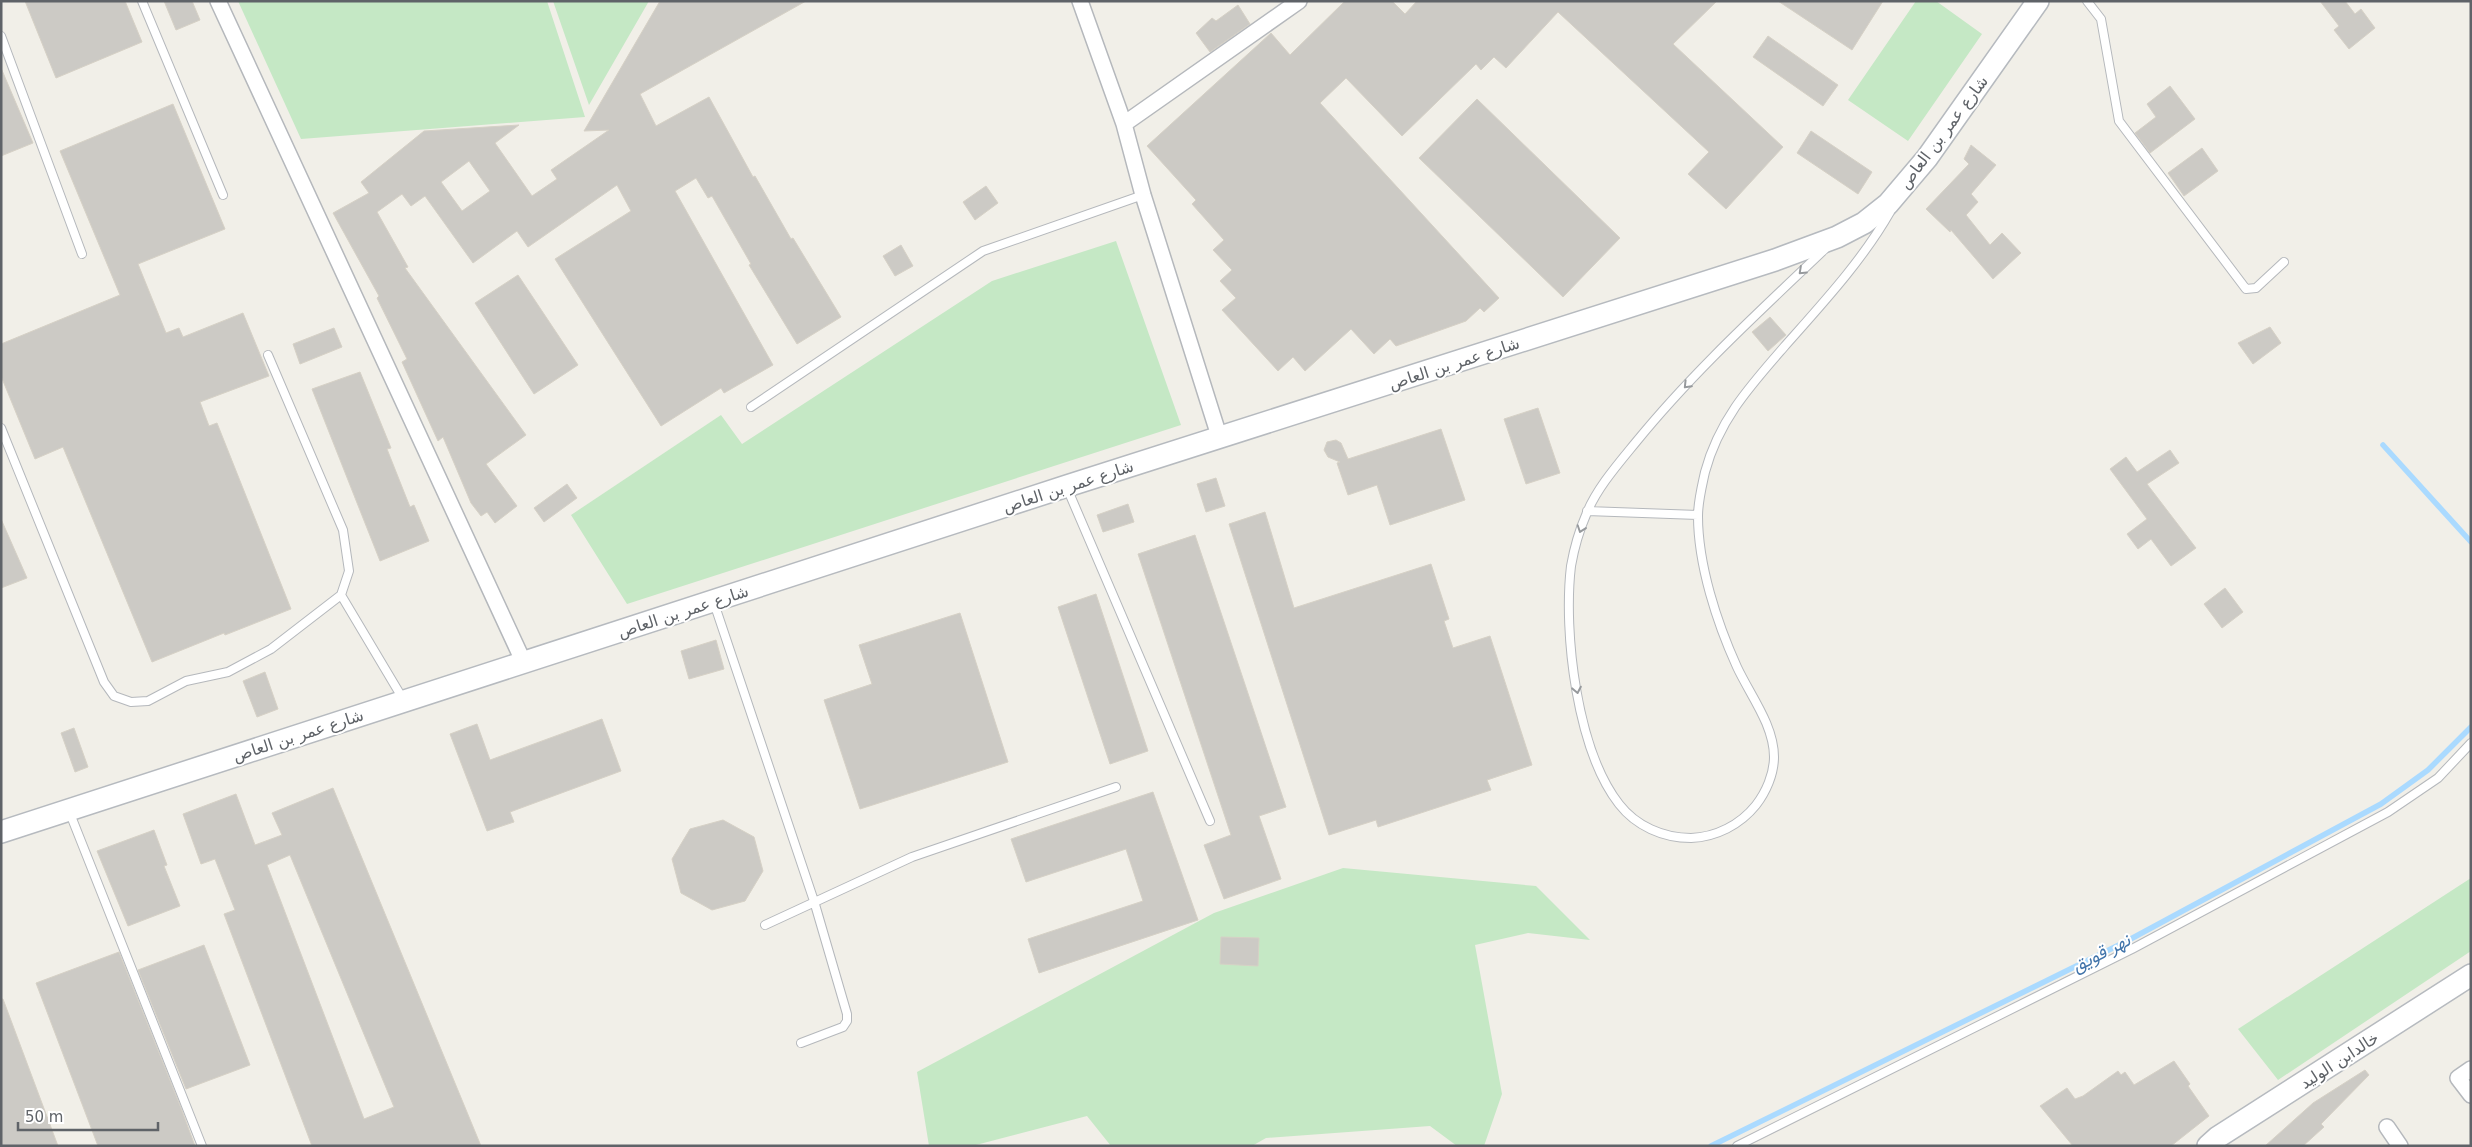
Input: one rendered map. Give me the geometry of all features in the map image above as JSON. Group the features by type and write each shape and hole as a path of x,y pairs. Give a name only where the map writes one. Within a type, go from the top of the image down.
{"street":[{"path":"218,1 524,663"},
{"path":"1080,1 1124,124 1143,196 1220,439"},
{"path":"1124,124 1299,1"},
{"name":"شارع عمر بن العاص","path":"1,832 1067,486 1220,439 1775,260 1837,238 1870,218 1899,192 1927,158 2038,1"},
{"name":"خالدابن الوليد","path":"2208,1146 2218,1137 2471,975"},
{"path":"2471,1069 2458,1078 2471,1095"},
{"path":"2387,1127 2400,1146"}],"lane":[{"path":"142,1 223,195"},
{"path":"2087,1 2101,20 2119,121 2228,266 2246,289 2256,288 2284,262"},
{"path":"1,36 82,254"},
{"path":"1837,238 1752,318 1681,391 1615,467 1587,510 1572,564 1569,595 1572,659 1584,721 1605,781 1620,806 1647,828 1680,838 1714,834 1744,818 1765,791 1774,758 1768,729 1737,666 1718,617 1705,567 1698,515 1701,488 1717,434 1746,390 1868,247 1883,224 1899,192"},
{"path":"750,408 983,251 1143,196"},
{"path":"1,428 104,682 114,696 131,702 148,701 186,681 228,672 270,650 341,595 349,571 343,530 268,355"},
{"path":"1067,486 1210,821"},
{"path":"1587,510 1698,515"},
{"path":"341,595 404,701"},
{"path":"713,602 814,901 847,1014 847,1021 843,1028 801,1043"},
{"path":"1738,1146 2132,949 2388,812 2438,778 2471,743"},
{"path":"765,926 814,901 912,857 1116,787"},
{"path":"68,810 202,1146"}],"green space":[{"path":"238,1 547,1 585,117 301,139"},
{"path":"553,1 649,1 589,105"},
{"path":"1916,1 1936,1 1982,34 1908,141 1848,100"},
{"path":"1116,241 1181,425 627,604 571,515 721,415 742,444 992,281"},
{"path":"1343,868 1536,886 1590,940 1528,933 1475,945 1502,1094 1484,1146 1457,1146 1430,1126 1266,1138 1252,1146 1111,1146 1087,1116 972,1146 929,1146 917,1072 1214,913"},
{"path":"2471,878 2471,951 2278,1080 2238,1029"}],"building":[{"path":"25,1 125,1 142,42 56,78"},
{"path":"164,1 192,1 200,20 176,30"},
{"path":"660,1 806,1 640,94 656,126 709,97 753,177 755,176 791,239 793,238 841,317 797,344 749,265 751,264 712,196 708,198 696,178 675,191 773,365 724,393 721,388 661,426 555,259 631,211 617,185 528,247 517,231 473,263 425,196 411,206 402,194 377,212 408,267 405,268 526,435 486,464 517,506 495,523 487,512 481,516 471,503 443,437 438,441 402,362 407,359 377,298 379,296 333,213 369,193 361,182 424,131 519,125 495,143 532,196 557,179 551,170 609,130 584,131","holes":["469,161 490,191 462,211 441,182"]},
{"path":"1345,1 1392,1 1405,14 1417,1 1717,1 1673,44 1783,147 1726,209 1688,174 1709,152 1558,12 1506,68 1494,57 1481,70 1476,64 1402,136 1346,78 1320,103 1499,298 1484,312 1480,308 1466,321 1396,346 1390,339 1374,354 1351,329 1305,371 1293,357 1278,371 1222,310 1236,298 1220,281 1232,270 1213,250 1224,240 1192,204 1196,200 1147,146 1271,33 1290,55"},
{"path":"1778,1 1883,1 1852,50"},
{"path":"2320,1 2345,1 2355,14 2361,9 2375,28 2349,49 2334,30 2339,26"},
{"path":"1238,5 1250,24 1210,52 1196,33 1212,18 1216,21"},
{"path":"1768,36 1838,85 1823,106 1753,57"},
{"path":"1,68 33,143 1,156"},
{"path":"2170,86 2195,119 2150,153 2135,133 2156,117 2147,104"},
{"path":"1477,99 1620,238 1563,297 1419,158"},
{"path":"173,104 225,229 138,264 166,333 179,328 183,337 243,313 269,376 200,402 209,426 217,423 291,609 152,662 63,447 35,459 1,376 1,344 120,295 60,151"},
{"path":"1811,131 1872,172 1858,194 1797,153"},
{"path":"1971,145 1996,165 1971,194 1978,202 1966,215 1990,245 2002,233 2021,253 1993,279 1951,230 1950,232 1926,209 1969,164 1964,159"},
{"path":"2202,148 2218,171 2184,196 2168,173"},
{"path":"986,186 998,203 975,220 963,202"},
{"path":"901,245 913,266 895,276 883,256"},
{"path":"518,275 578,365 534,394 475,303"},
{"path":"1770,317 1786,335 1768,351 1752,332"},
{"path":"2270,327 2281,343 2253,364 2238,343"},
{"path":"334,328 342,347 300,364 293,344"},
{"path":"360,372 391,448 387,449 410,507 414,505 429,541 380,561 312,389"},
{"path":"1538,408 1560,473 1526,484 1504,419"},
{"path":"1441,429 1465,500 1390,525 1377,485 1348,495 1337,463 1340,462 1328,457 1324,450 1327,442 1336,440 1341,443 1348,459"},
{"path":"2170,450 2179,463 2147,484 2196,548 2171,566 2151,539 2138,549 2127,534 2147,519 2110,469 2126,457 2137,472"},
{"path":"1216,478 1225,506 1206,512 1197,484"},
{"path":"567,484 577,498 544,522 534,508"},
{"path":"1128,504 1134,522 1103,532 1097,515"},
{"path":"1265,512 1294,608 1431,564 1449,619 1444,621 1453,648 1490,636 1532,765 1487,780 1491,790 1378,827 1376,820 1329,835 1229,524"},
{"path":"1,519 27,578 1,588"},
{"path":"1195,535 1286,807 1259,816 1281,879 1224,899 1204,845 1231,835 1138,554"},
{"path":"2225,588 2243,612 2222,628 2204,604"},
{"path":"1096,594 1148,751 1110,764 1058,607"},
{"path":"960,613 1008,762 860,809 824,700 872,684 859,645"},
{"path":"716,640 724,669 689,679 681,651"},
{"path":"265,672 278,709 257,717 243,681"},
{"path":"602,719 621,771 510,812 514,822 487,831 450,734 477,724 490,760"},
{"path":"74,728 88,767 75,772 61,733"},
{"path":"333,788 481,1146 312,1146 224,914 235,910 215,859 201,864 183,814 236,794 255,845 282,835 272,813","holes":["290,855 394,1107 364,1119 267,865"]},
{"path":"1153,792 1198,920 1039,973 1028,939 1143,901 1126,849 1026,882 1011,839"},
{"path":"723,820 754,837 763,871 745,901 712,910 681,893 672,859 690,829"},
{"path":"154,830 167,865 164,866 180,906 128,926 97,851"},
{"path":"1221,937 1259,938 1258,966 1220,964"},
{"path":"204,945 250,1065 186,1089 138,970"},
{"path":"119,952 195,1146 98,1146 36,983"},
{"path":"1,999 3,999 58,1146 1,1146"},
{"path":"2174,1061 2190,1084 2188,1086 2209,1116 2171,1146 2073,1146 2040,1106 2067,1088 2075,1099 2083,1096 2118,1071 2121,1075 2125,1072 2134,1085"},
{"path":"2365,1070 2369,1075 2321,1124 2324,1127 2303,1146 2265,1146 2313,1103"}],"waterway":[{"path":"2383,445 2471,542"},
{"name":"نهر قويق","path":"1711,1146 2127,941 2381,804 2428,770 2471,727"}]}
